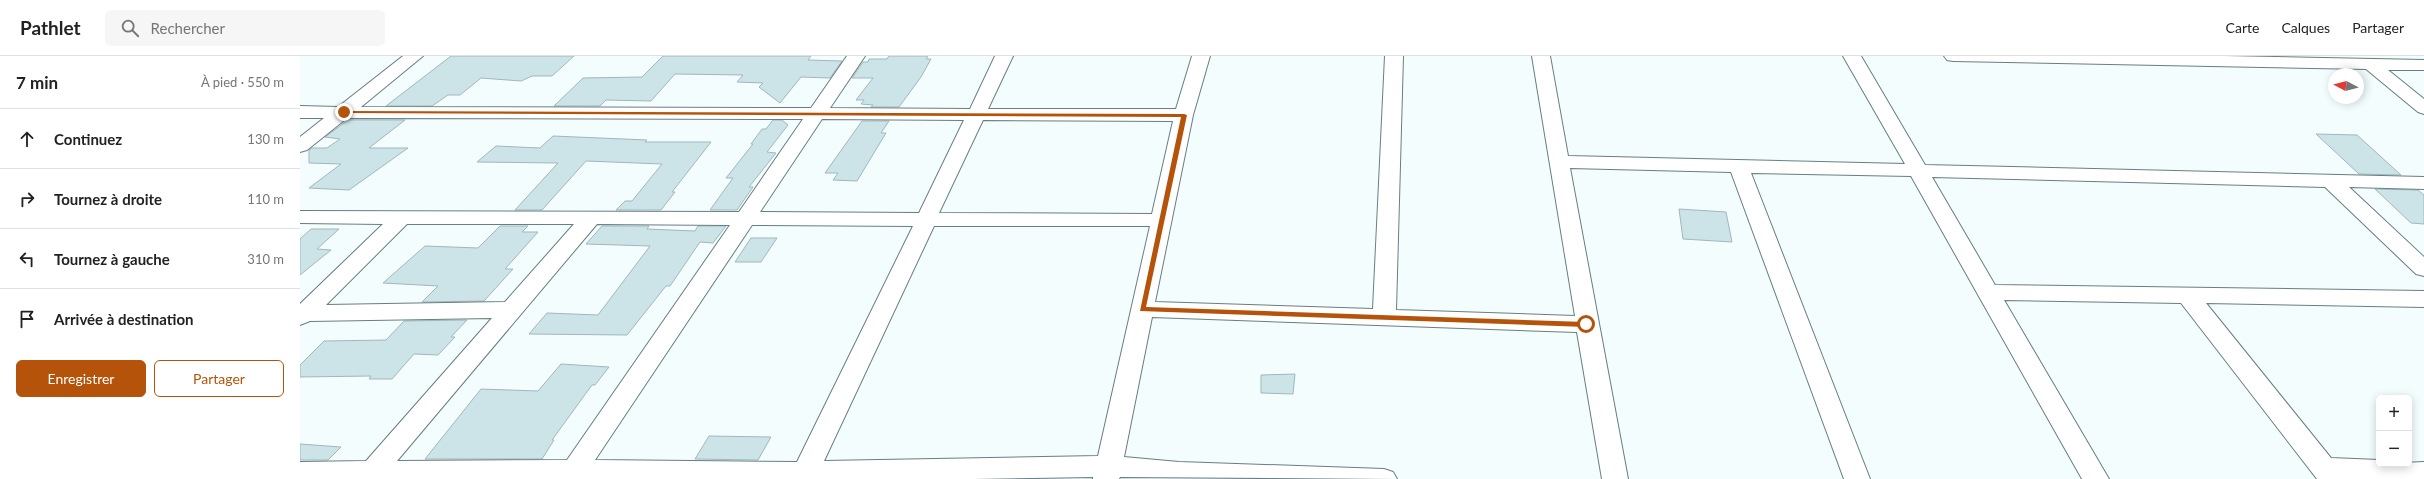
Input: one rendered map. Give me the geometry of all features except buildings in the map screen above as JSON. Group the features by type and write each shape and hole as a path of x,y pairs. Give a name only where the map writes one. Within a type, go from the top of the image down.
{"street":[{"path":"300,146 414,56"},
{"path":"571,474 856,56"},
{"path":"804,476 1004,56"},
{"path":"1107,473 1184,115 1201,56"},
{"path":"1384,317 1394,56"},
{"path":"1541,56 1586,324 1615,479"},
{"path":"1852,56 2096,479"},
{"path":"1953,56 2287,59 2370,64 2424,65"},
{"path":"2370,64 2424,108"},
{"path":"300,112 1184,115"},
{"path":"1559,162 2424,183"},
{"path":"1739,167 1857,479"},
{"path":"2330,180 2424,269"},
{"path":"300,217 1162,220"},
{"path":"302,315 402,217"},
{"path":"369,475 591,218"},
{"path":"1988,292 2424,299"},
{"path":"2187,295 2327,474 2424,472"},
{"path":"1142,309 1586,324"},
{"path":"302,315 512,310"},
{"path":"300,472 369,475 571,474 804,476 1178,472 1384,479"}],"route":[{"path":"344,112 1184,115 1142,309 1215,313 1586,324"}]}
